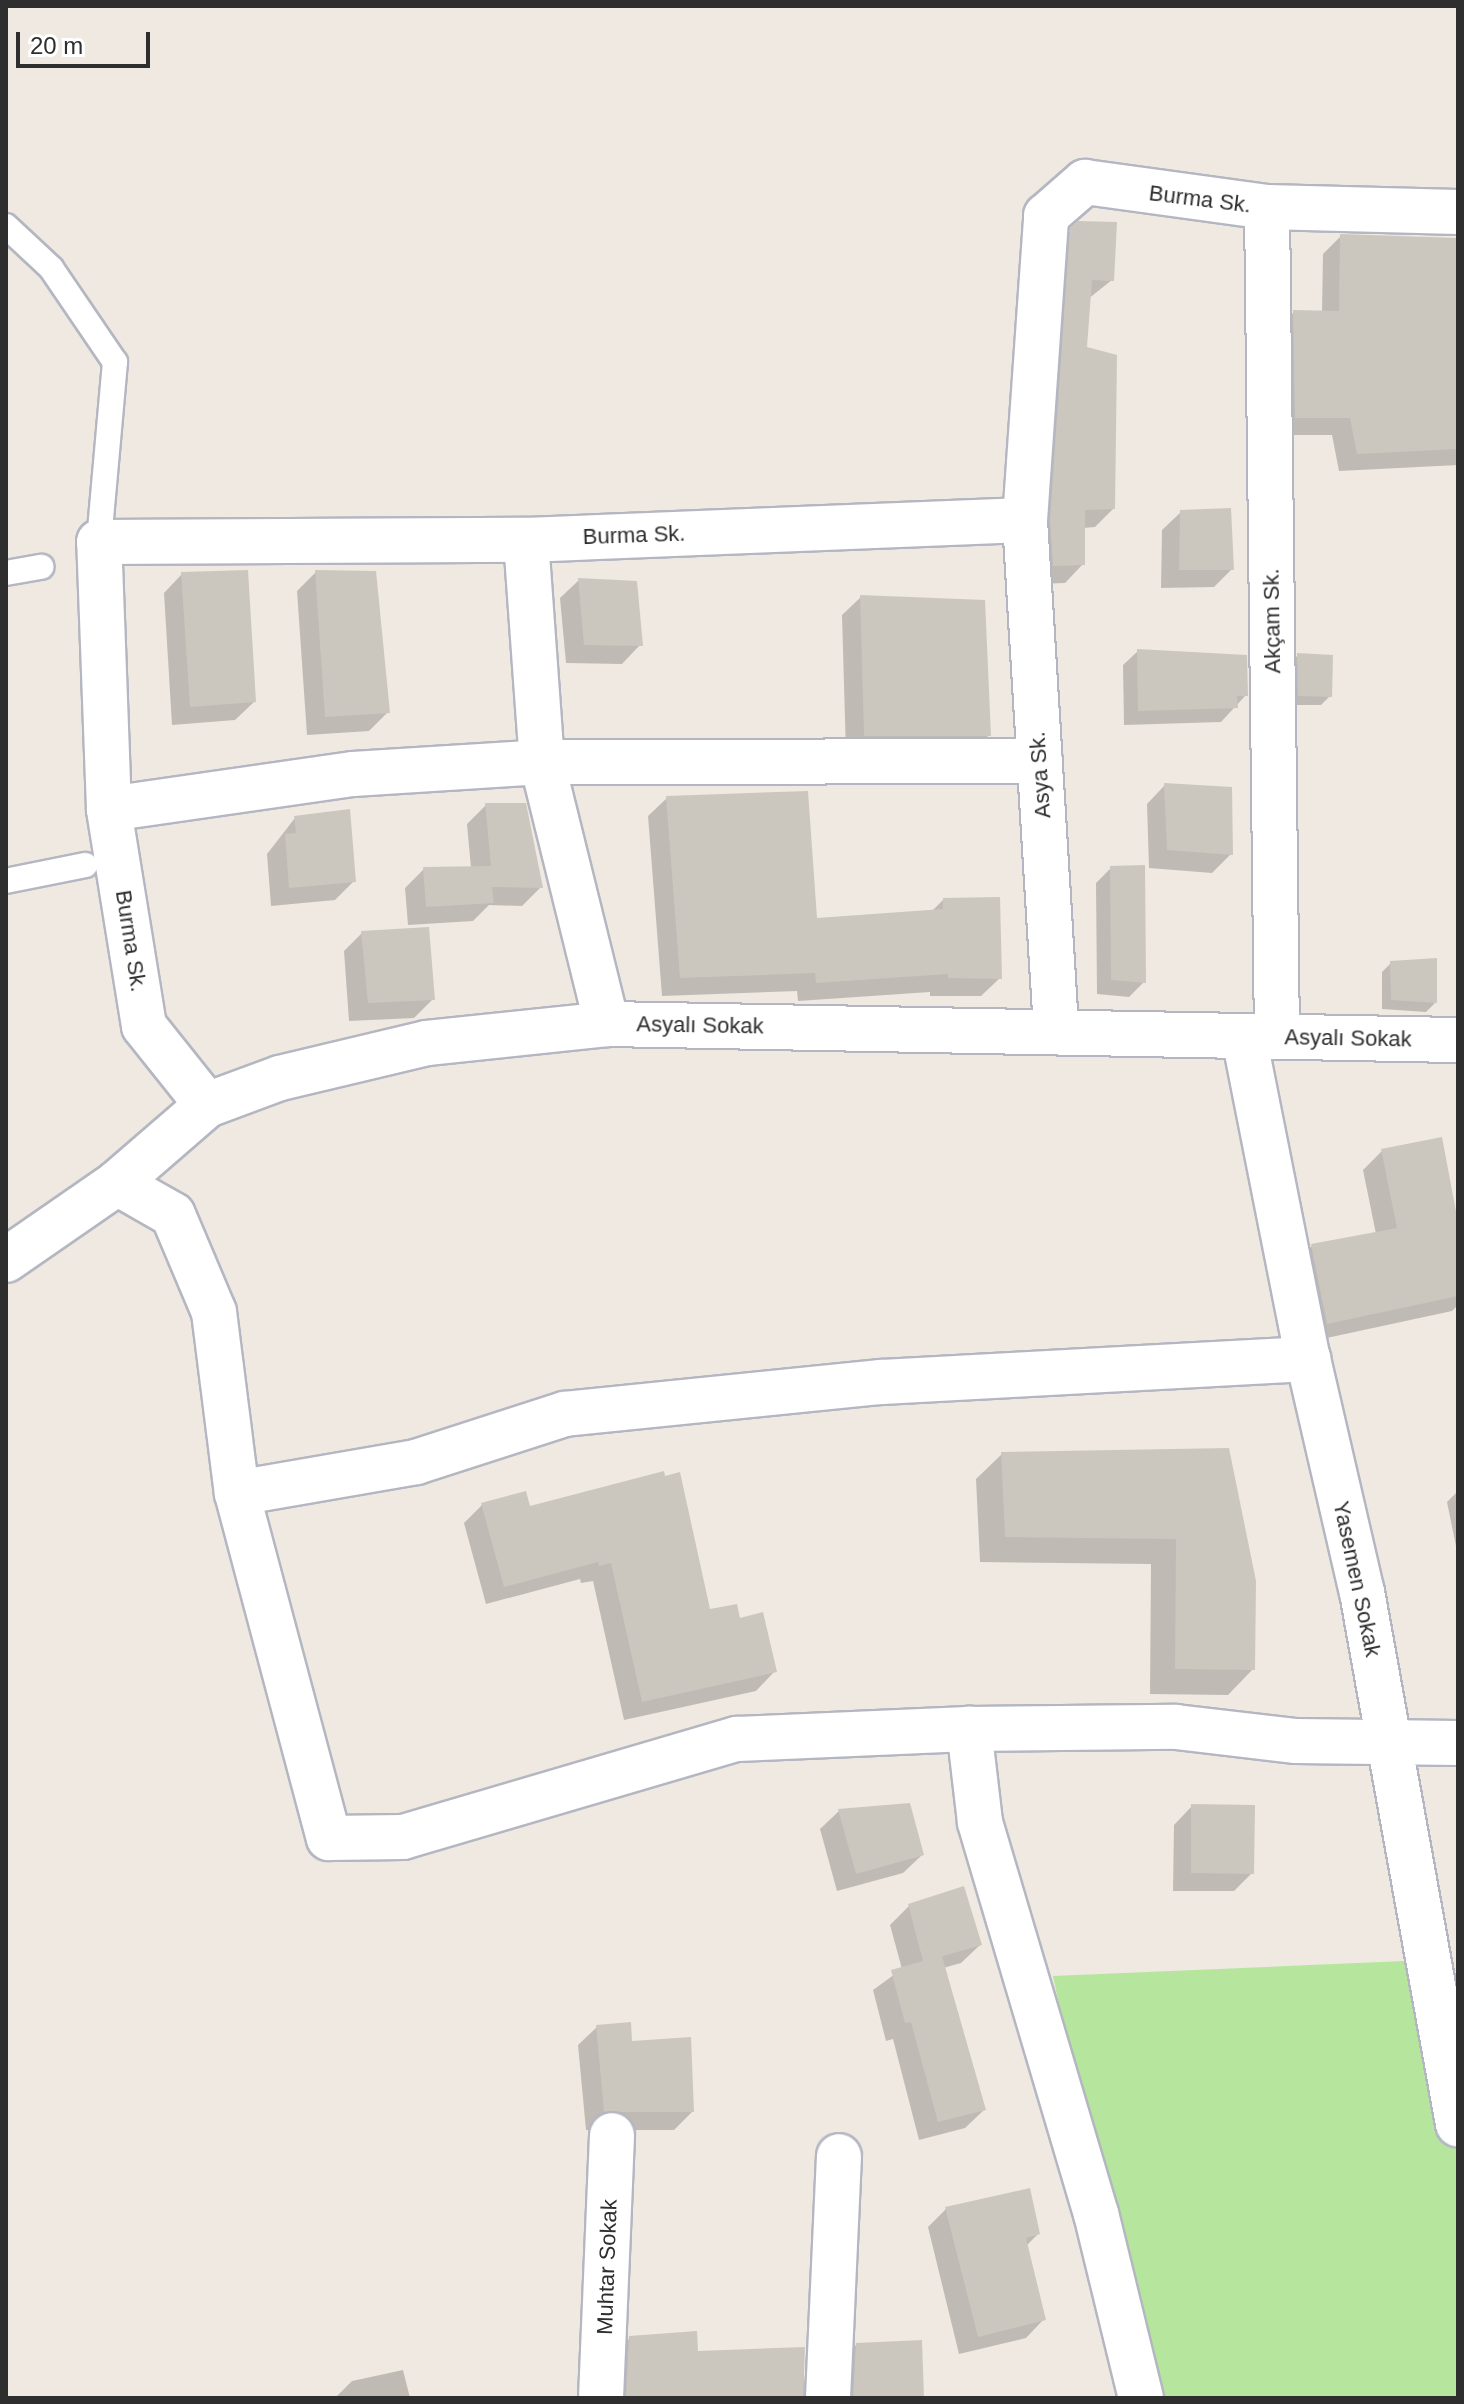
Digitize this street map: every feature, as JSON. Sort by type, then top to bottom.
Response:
[{"type":"street","name":"Burma Sk.","points":[[207,1105],[144,1026],[109,809],[99,542],[526,540],[1025,520],[1046,216],[1085,182],[1267,207],[1458,212]]},
{"type":"street","name":"Akçam Sk.","points":[[1261,1036],[1267,207]]},
{"type":"street","name":"Asya Sk.","points":[[1025,520],[1056,1029]]},
{"type":"street","points":[[526,540],[542,762],[607,1024]]},
{"type":"street","points":[[109,809],[353,774],[542,762],[1040,761]]},
{"type":"street","name":"Asyalı Sokak","points":[[6,1260],[117,1183],[207,1105],[280,1078],[427,1043],[607,1024],[1056,1029],[1458,1040]]},
{"type":"street","name":"Yasemen Sokak","points":[[1261,1036],[1308,1359],[1362,1592],[1458,2124]]},
{"type":"street","points":[[117,1183],[173,1215],[214,1312],[237,1493],[329,1838],[403,1837],[737,1739],[969,1729],[1176,1727],[1296,1741],[1458,1743]]},
{"type":"street","points":[[237,1493],[416,1462],[565,1414],[867,1383],[1308,1359]]},
{"type":"street","points":[[969,1729],[980,1822],[1096,2214],[1141,2398]]},
{"type":"street","name":"Muhtar Sokak","points":[[601,2398],[612,2135]]},
{"type":"street","points":[[828,2398],[839,2156]]},
{"type":"lane","points":[[6,226],[51,268],[115,362],[99,542]]},
{"type":"lane","points":[[6,573],[41,567]]},
{"type":"lane","points":[[6,881],[85,865]]},
{"type":"green space","points":[[1428,1960],[1458,2124],[1458,2398],[1143,2398],[1053,1976]]},
{"type":"building","points":[[1078,221],[1117,222],[1114,281],[1092,280],[1087,347],[1117,355],[1115,509],[1085,510],[1085,565],[1053,566],[1050,520],[1070,228]]},
{"type":"building","points":[[1340,234],[1458,238],[1458,449],[1357,454],[1350,418],[1295,418],[1293,310],[1339,311]]},
{"type":"building","points":[[1231,508],[1234,570],[1179,570],[1180,510]]},
{"type":"building","points":[[248,570],[256,702],[190,707],[181,572]]},
{"type":"building","points":[[315,570],[376,571],[390,713],[325,717]]},
{"type":"building","points":[[578,578],[637,581],[643,646],[584,645]]},
{"type":"building","points":[[860,595],[985,600],[991,736],[864,736]]},
{"type":"building","points":[[1137,649],[1247,655],[1248,696],[1237,696],[1238,708],[1138,711]]},
{"type":"building","points":[[1297,653],[1333,655],[1332,697],[1298,696]]},
{"type":"building","points":[[1164,783],[1232,787],[1233,855],[1167,850]]},
{"type":"building","points":[[808,791],[817,918],[943,909],[943,898],[1000,897],[1002,979],[948,978],[948,974],[816,983],[815,973],[680,978],[666,796]]},
{"type":"building","points":[[485,803],[526,803],[543,888],[492,887],[494,903],[426,907],[423,867],[491,866]]},
{"type":"building","points":[[350,809],[356,882],[289,888],[285,834],[296,833],[294,816]]},
{"type":"building","points":[[1145,865],[1146,983],[1111,980],[1110,866]]},
{"type":"building","points":[[429,927],[435,1000],[368,1003],[361,931]]},
{"type":"building","points":[[1437,958],[1437,1003],[1391,1000],[1390,961]]},
{"type":"building","points":[[1442,1137],[1458,1222],[1458,1296],[1327,1324],[1311,1244],[1397,1228],[1381,1149]]},
{"type":"building","points":[[1229,1448],[1256,1581],[1255,1670],[1175,1669],[1176,1539],[1005,1537],[1001,1452]]},
{"type":"building","points":[[664,1471],[665,1476],[680,1472],[710,1609],[737,1604],[740,1618],[763,1612],[777,1672],[642,1702],[611,1563],[599,1566],[598,1562],[504,1587],[481,1503],[526,1491],[530,1506]]},
{"type":"building","points":[[910,1803],[924,1855],[856,1874],[838,1809]]},
{"type":"building","points":[[1191,1804],[1255,1805],[1254,1874],[1191,1873]]},
{"type":"building","points":[[964,1886],[982,1945],[942,1956],[986,2110],[938,2122],[911,2022],[905,2023],[891,1970],[923,1961],[908,1904]]},
{"type":"building","points":[[631,2022],[632,2041],[691,2037],[694,2112],[604,2112],[596,2025]]},
{"type":"building","points":[[1030,2188],[1040,2234],[1026,2238],[1046,2320],[978,2337],[945,2207]]},
{"type":"building","points":[[697,2331],[698,2351],[805,2347],[803,2398],[626,2398],[629,2336]]},
{"type":"building","points":[[922,2340],[924,2398],[853,2398],[856,2343]]}]
